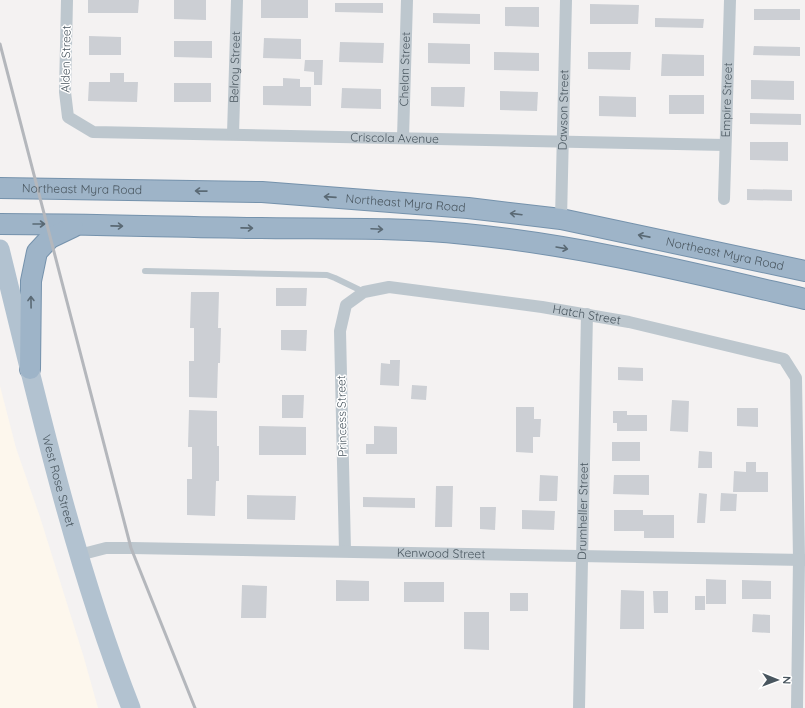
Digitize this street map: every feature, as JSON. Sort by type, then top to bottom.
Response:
[{"type":"highway","name":"Northeast Myra Road","points":[[0,188],[262,192],[468,208],[561,219],[805,270]]},
{"type":"highway","points":[[0,224],[368,228],[465,234],[556,246],[652,264],[805,299]]},
{"type":"highway","points":[[30,369],[31,281],[38,252],[50,238],[78,225]]},
{"type":"main road","name":"West Rose Street","points":[[0,248],[79,556],[108,648],[131,708]]},
{"type":"street","name":"Alden Street","points":[[67,0],[65,92],[68,117]]},
{"type":"street","name":"Belroy Street","points":[[233,134],[237,0]]},
{"type":"street","name":"Chelan Street","points":[[403,138],[407,0]]},
{"type":"street","name":"Dawson Street","points":[[561,219],[566,0]]},
{"type":"street","name":"Empire Street","points":[[724,199],[730,0]]},
{"type":"street","name":"Criscola Avenue","points":[[68,117],[93,132],[725,145]]},
{"type":"street","name":"Hatch Street","points":[[364,292],[389,287],[587,314],[629,322],[784,360],[796,378],[802,560]]},
{"type":"street","name":"Princess Street","points":[[345,551],[340,331],[346,305],[364,292]]},
{"type":"street","name":"Drumheller Street","points":[[579,708],[587,314]]},
{"type":"street","name":"Kenwood Street","points":[[79,556],[106,548],[583,555],[802,560]]},
{"type":"street","points":[[796,708],[802,560]]},
{"type":"lane","points":[[145,271],[327,276],[335,278],[364,292]]},
{"type":"shaded area","points":[[0,386],[16,448],[40,517],[98,708],[0,708]]},
{"type":"building","points":[[88,0],[139,0],[138,13],[88,13]]},
{"type":"building","points":[[174,0],[206,0],[206,20],[174,19]]},
{"type":"building","points":[[261,0],[308,0],[308,18],[261,18]]},
{"type":"building","points":[[335,3],[383,3],[383,13],[335,12]]},
{"type":"building","points":[[590,4],[639,5],[638,24],[590,24]]},
{"type":"building","points":[[505,7],[539,7],[539,27],[505,26]]},
{"type":"building","points":[[754,9],[800,9],[800,20],[754,20]]},
{"type":"building","points":[[433,13],[480,14],[480,24],[433,23]]},
{"type":"building","points":[[655,18],[704,19],[703,28],[655,27]]},
{"type":"building","points":[[89,36],[121,37],[121,55],[89,55]]},
{"type":"building","points":[[264,38],[301,39],[301,59],[263,58]]},
{"type":"building","points":[[174,41],[212,41],[212,58],[174,57]]},
{"type":"building","points":[[340,42],[384,43],[383,63],[339,62]]},
{"type":"building","points":[[428,43],[470,44],[470,64],[428,63]]},
{"type":"building","points":[[754,46],[800,47],[800,56],[753,55]]},
{"type":"building","points":[[494,52],[539,53],[539,71],[494,70]]},
{"type":"building","points":[[588,52],[631,52],[630,70],[588,69]]},
{"type":"building","points":[[662,54],[704,55],[704,76],[661,76]]},
{"type":"building","points":[[305,60],[323,60],[322,85],[314,85],[314,72],[304,71]]},
{"type":"building","points":[[110,73],[124,73],[124,82],[138,82],[137,102],[88,101],[89,82],[110,82]]},
{"type":"building","points":[[283,78],[300,79],[300,87],[311,87],[311,106],[263,105],[263,86],[283,86]]},
{"type":"building","points":[[751,80],[794,81],[794,100],[751,99]]},
{"type":"building","points":[[174,83],[211,83],[211,102],[174,102]]},
{"type":"building","points":[[431,87],[465,87],[464,107],[431,106]]},
{"type":"building","points":[[342,88],[381,89],[381,109],[341,108]]},
{"type":"building","points":[[500,91],[538,92],[537,111],[500,110]]},
{"type":"building","points":[[669,95],[704,95],[704,114],[669,114]]},
{"type":"building","points":[[599,96],[636,97],[636,117],[599,116]]},
{"type":"building","points":[[750,113],[801,114],[801,125],[750,124]]},
{"type":"building","points":[[750,142],[788,142],[788,161],[750,160]]},
{"type":"building","points":[[747,189],[792,190],[792,201],[747,200]]},
{"type":"building","points":[[276,288],[307,288],[306,306],[276,306]]},
{"type":"building","points":[[191,292],[219,292],[218,328],[221,328],[217,398],[189,397],[189,361],[194,361],[194,328],[190,328]]},
{"type":"building","points":[[281,330],[307,330],[306,351],[281,350]]},
{"type":"building","points":[[390,360],[400,360],[399,386],[380,385],[381,363],[390,364]]},
{"type":"building","points":[[618,367],[643,368],[643,381],[618,380]]},
{"type":"building","points":[[412,385],[427,386],[426,400],[411,399]]},
{"type":"building","points":[[282,395],[304,395],[303,418],[282,418]]},
{"type":"building","points":[[672,400],[689,401],[688,432],[670,431]]},
{"type":"building","points":[[516,407],[534,407],[534,419],[541,419],[540,437],[533,437],[533,453],[516,452]]},
{"type":"building","points":[[737,408],[758,408],[758,427],[737,426]]},
{"type":"building","points":[[189,410],[217,411],[219,481],[216,481],[215,516],[187,515],[187,479],[192,479],[192,447],[188,447]]},
{"type":"building","points":[[613,411],[627,411],[627,415],[647,415],[647,431],[617,431],[617,423],[613,423]]},
{"type":"building","points":[[259,426],[306,427],[306,455],[259,455]]},
{"type":"building","points":[[374,426],[397,427],[397,454],[366,454],[366,444],[374,444]]},
{"type":"building","points":[[612,442],[640,442],[640,461],[612,461]]},
{"type":"building","points":[[699,451],[712,452],[712,468],[698,468]]},
{"type":"building","points":[[746,462],[756,462],[756,472],[768,472],[768,492],[733,492],[734,471],[746,472]]},
{"type":"building","points":[[540,475],[558,476],[557,501],[539,501]]},
{"type":"building","points":[[614,475],[649,475],[649,495],[613,494]]},
{"type":"building","points":[[436,486],[453,486],[452,527],[435,527]]},
{"type":"building","points":[[699,493],[707,494],[705,523],[697,523]]},
{"type":"building","points":[[721,493],[737,494],[736,511],[720,511]]},
{"type":"building","points":[[247,495],[296,496],[295,520],[247,519]]},
{"type":"building","points":[[363,497],[415,498],[415,508],[363,507]]},
{"type":"building","points":[[480,507],[496,507],[495,530],[480,529]]},
{"type":"building","points":[[522,510],[555,511],[554,530],[522,529]]},
{"type":"building","points":[[614,510],[643,510],[643,515],[674,515],[674,538],[644,538],[644,531],[614,531]]},
{"type":"building","points":[[706,579],[726,580],[726,604],[706,604]]},
{"type":"building","points":[[336,580],[369,581],[369,601],[336,601]]},
{"type":"building","points":[[742,580],[771,581],[771,599],[742,599]]},
{"type":"building","points":[[404,582],[444,582],[444,602],[404,602]]},
{"type":"building","points":[[242,585],[267,586],[266,618],[241,618]]},
{"type":"building","points":[[621,590],[644,591],[644,629],[620,629]]},
{"type":"building","points":[[653,591],[668,591],[668,613],[654,613]]},
{"type":"building","points":[[510,593],[528,593],[528,611],[510,611]]},
{"type":"building","points":[[695,596],[705,596],[705,610],[695,610]]},
{"type":"building","points":[[464,612],[489,612],[489,650],[464,649]]},
{"type":"building","points":[[753,614],[770,615],[770,633],[752,632]]},
{"type":"railway","points":[[0,44],[131,548],[195,708]]}]
